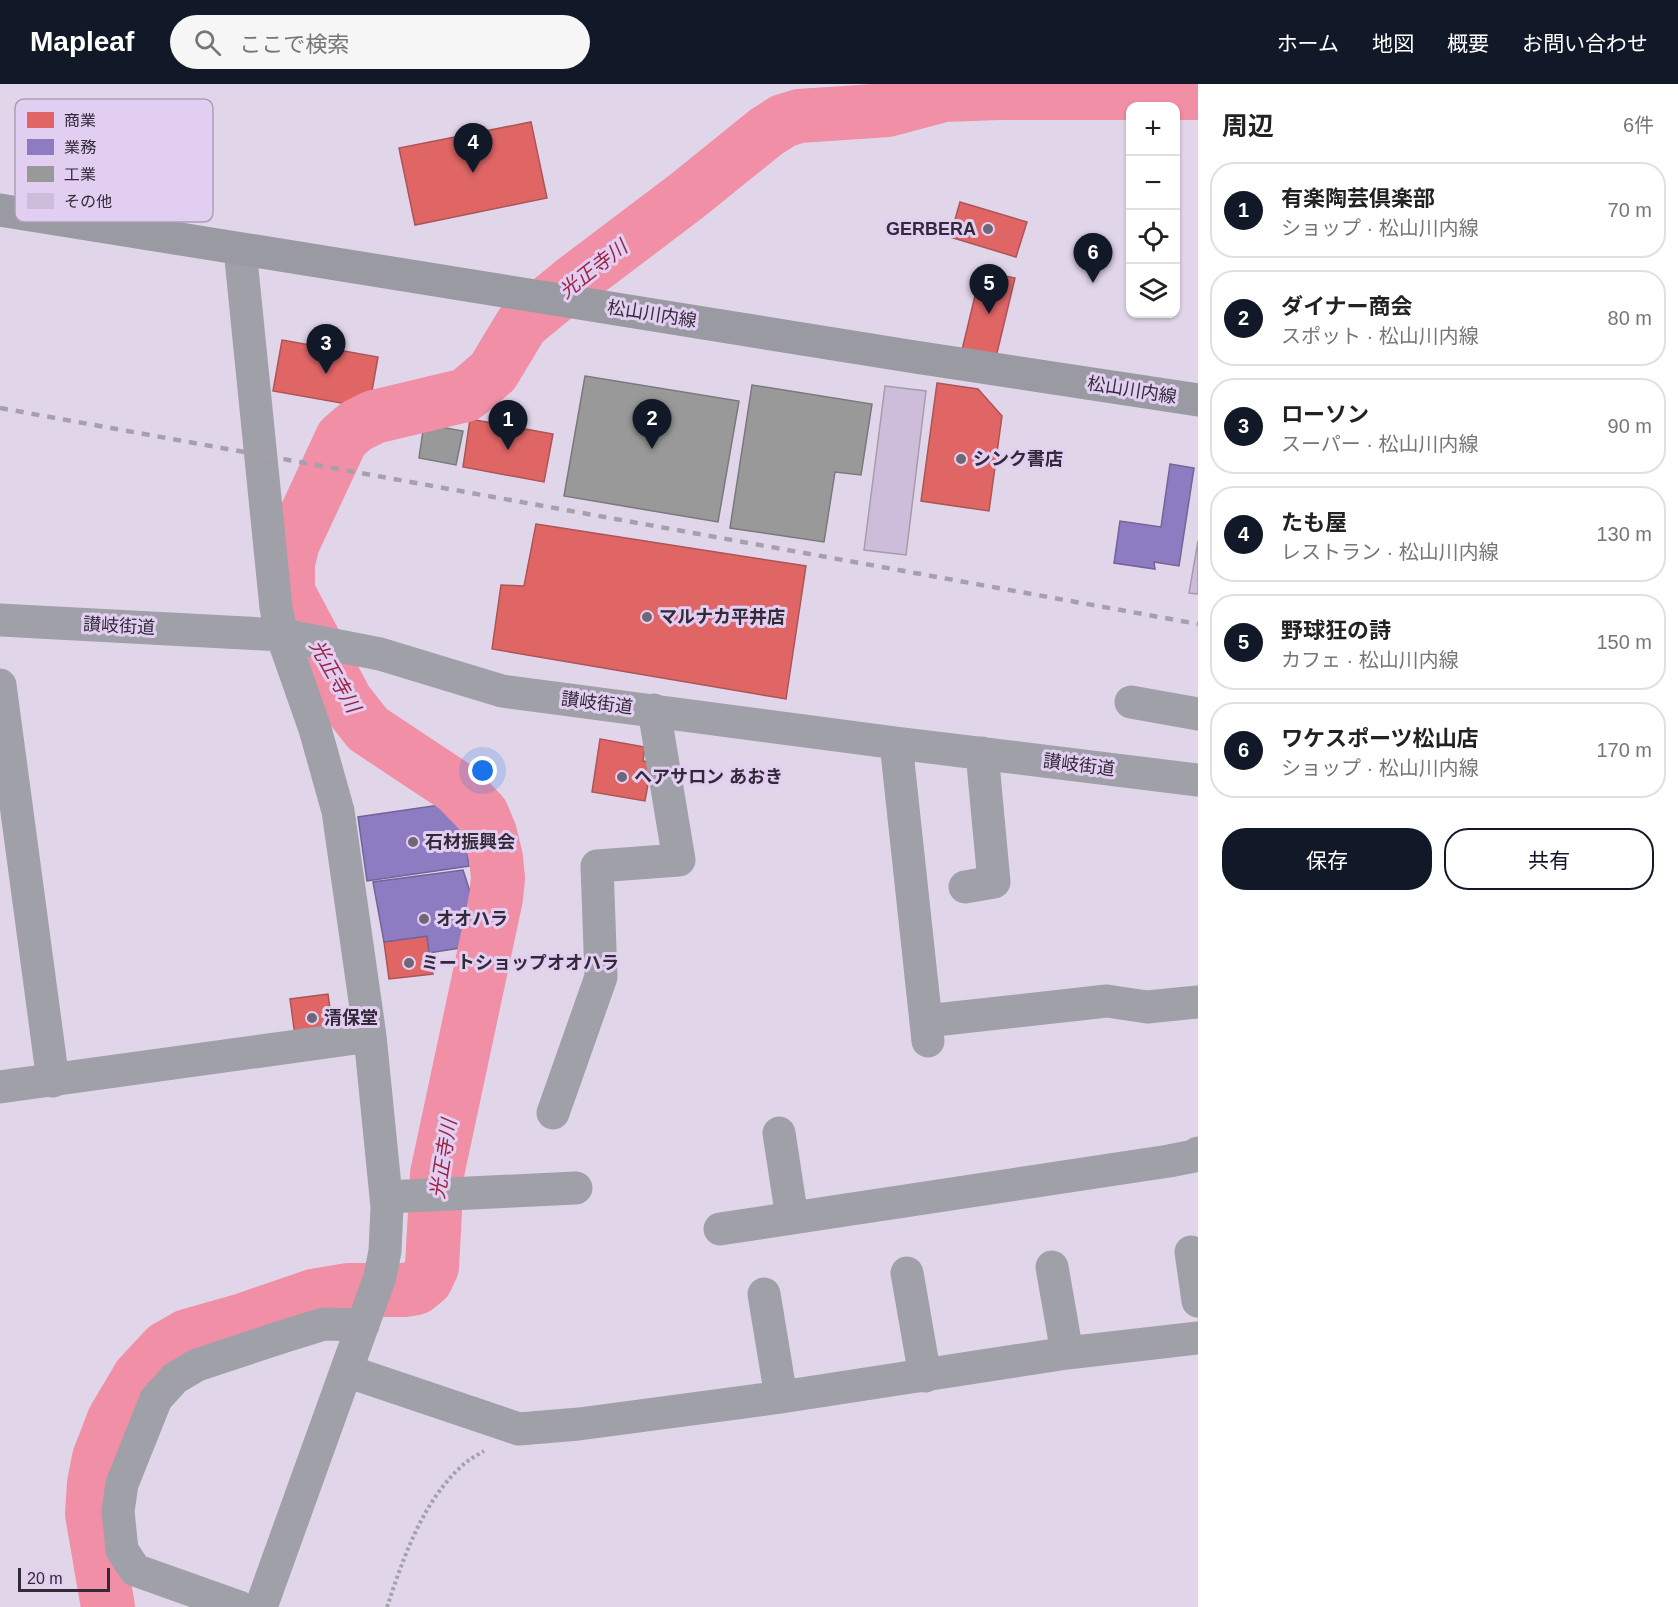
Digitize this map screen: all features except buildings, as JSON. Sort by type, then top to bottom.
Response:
[{"type":"main road","name":"松山川内線","points":[[0,210],[15,212]]},
{"type":"main road","name":"松山川内線","points":[[74,222],[1198,400]]},
{"type":"street","points":[[240,249],[276,608],[282,635],[315,729],[338,811],[370,1036],[387,1207],[385,1251],[371,1302],[261,1607]]},
{"type":"street","name":"讃岐街道","points":[[0,620],[282,635],[380,654],[502,691],[1198,780]]},
{"type":"street","points":[[0,685],[53,1081]]},
{"type":"street","points":[[1150,697],[1198,714]]},
{"type":"street","points":[[553,1113],[602,977],[597,866],[679,860],[654,710]]},
{"type":"street","points":[[896,743],[927,1031],[1107,1001],[1147,1007],[1198,1002]]},
{"type":"street","points":[[965,887],[994,882],[982,753]]},
{"type":"street","points":[[0,1087],[370,1036]]},
{"type":"street","points":[[779,1133],[792,1218]]},
{"type":"street","points":[[720,1229],[1169,1161],[1194,1156],[1198,1153]]},
{"type":"street","points":[[386,1197],[576,1188]]},
{"type":"street","points":[[1191,1252],[1198,1301]]},
{"type":"street","points":[[1052,1267],[1067,1353]]},
{"type":"street","points":[[907,1273],[925,1376]]},
{"type":"street","points":[[764,1294],[781,1397]]},
{"type":"street","points":[[239,1607],[135,1570],[123,1550],[118,1511],[122,1484],[156,1399],[175,1378],[197,1365],[324,1324],[371,1302]]},
{"type":"street","points":[[347,1371],[519,1429],[579,1424],[781,1397],[1067,1353],[1198,1338]]},
{"type":"path","points":[[387,1607],[418,1526],[442,1487],[465,1463],[519,1429]]},
{"type":"waterway","name":"光正寺川","points":[[108,1607],[92,1514],[94,1483],[99,1458],[114,1419],[139,1377],[166,1348],[187,1336],[313,1296],[349,1290],[416,1288],[426,1280],[432,1267],[437,1174],[496,898],[498,878],[496,858],[490,833],[482,814],[457,788],[368,729],[346,701],[288,592],[288,563],[293,543],[342,438],[356,426],[374,417],[466,395],[493,372],[522,324],[573,282],[783,121],[799,116],[888,110],[944,95],[1198,93]]},
{"type":"railway","points":[[0,408],[1198,624]]},
{"type":"place","name":"たも屋","points":[[473,173]]},
{"type":"place","name":"GERBERA","points":[[988,229]]},
{"type":"place","name":"ワケスポーツ松山店","points":[[1093,283]]},
{"type":"place","name":"野球狂の詩","points":[[989,314]]},
{"type":"place","name":"ローソン","points":[[326,374]]},
{"type":"place","name":"ダイナー商会","points":[[652,449]]},
{"type":"place","name":"有楽陶芸倶楽部","points":[[508,450]]},
{"type":"place","name":"シンク書店","points":[[961,459]]},
{"type":"place","name":"マルナカ平井店","points":[[647,617]]},
{"type":"place","name":"ヘアサロン あおき","points":[[622,777]]},
{"type":"place","name":"石材振興会","points":[[413,842]]},
{"type":"place","name":"オオハラ","points":[[424,919]]},
{"type":"place","name":"ミートショップオオハラ","points":[[409,963]]},
{"type":"place","name":"清保堂","points":[[312,1018]]}]
